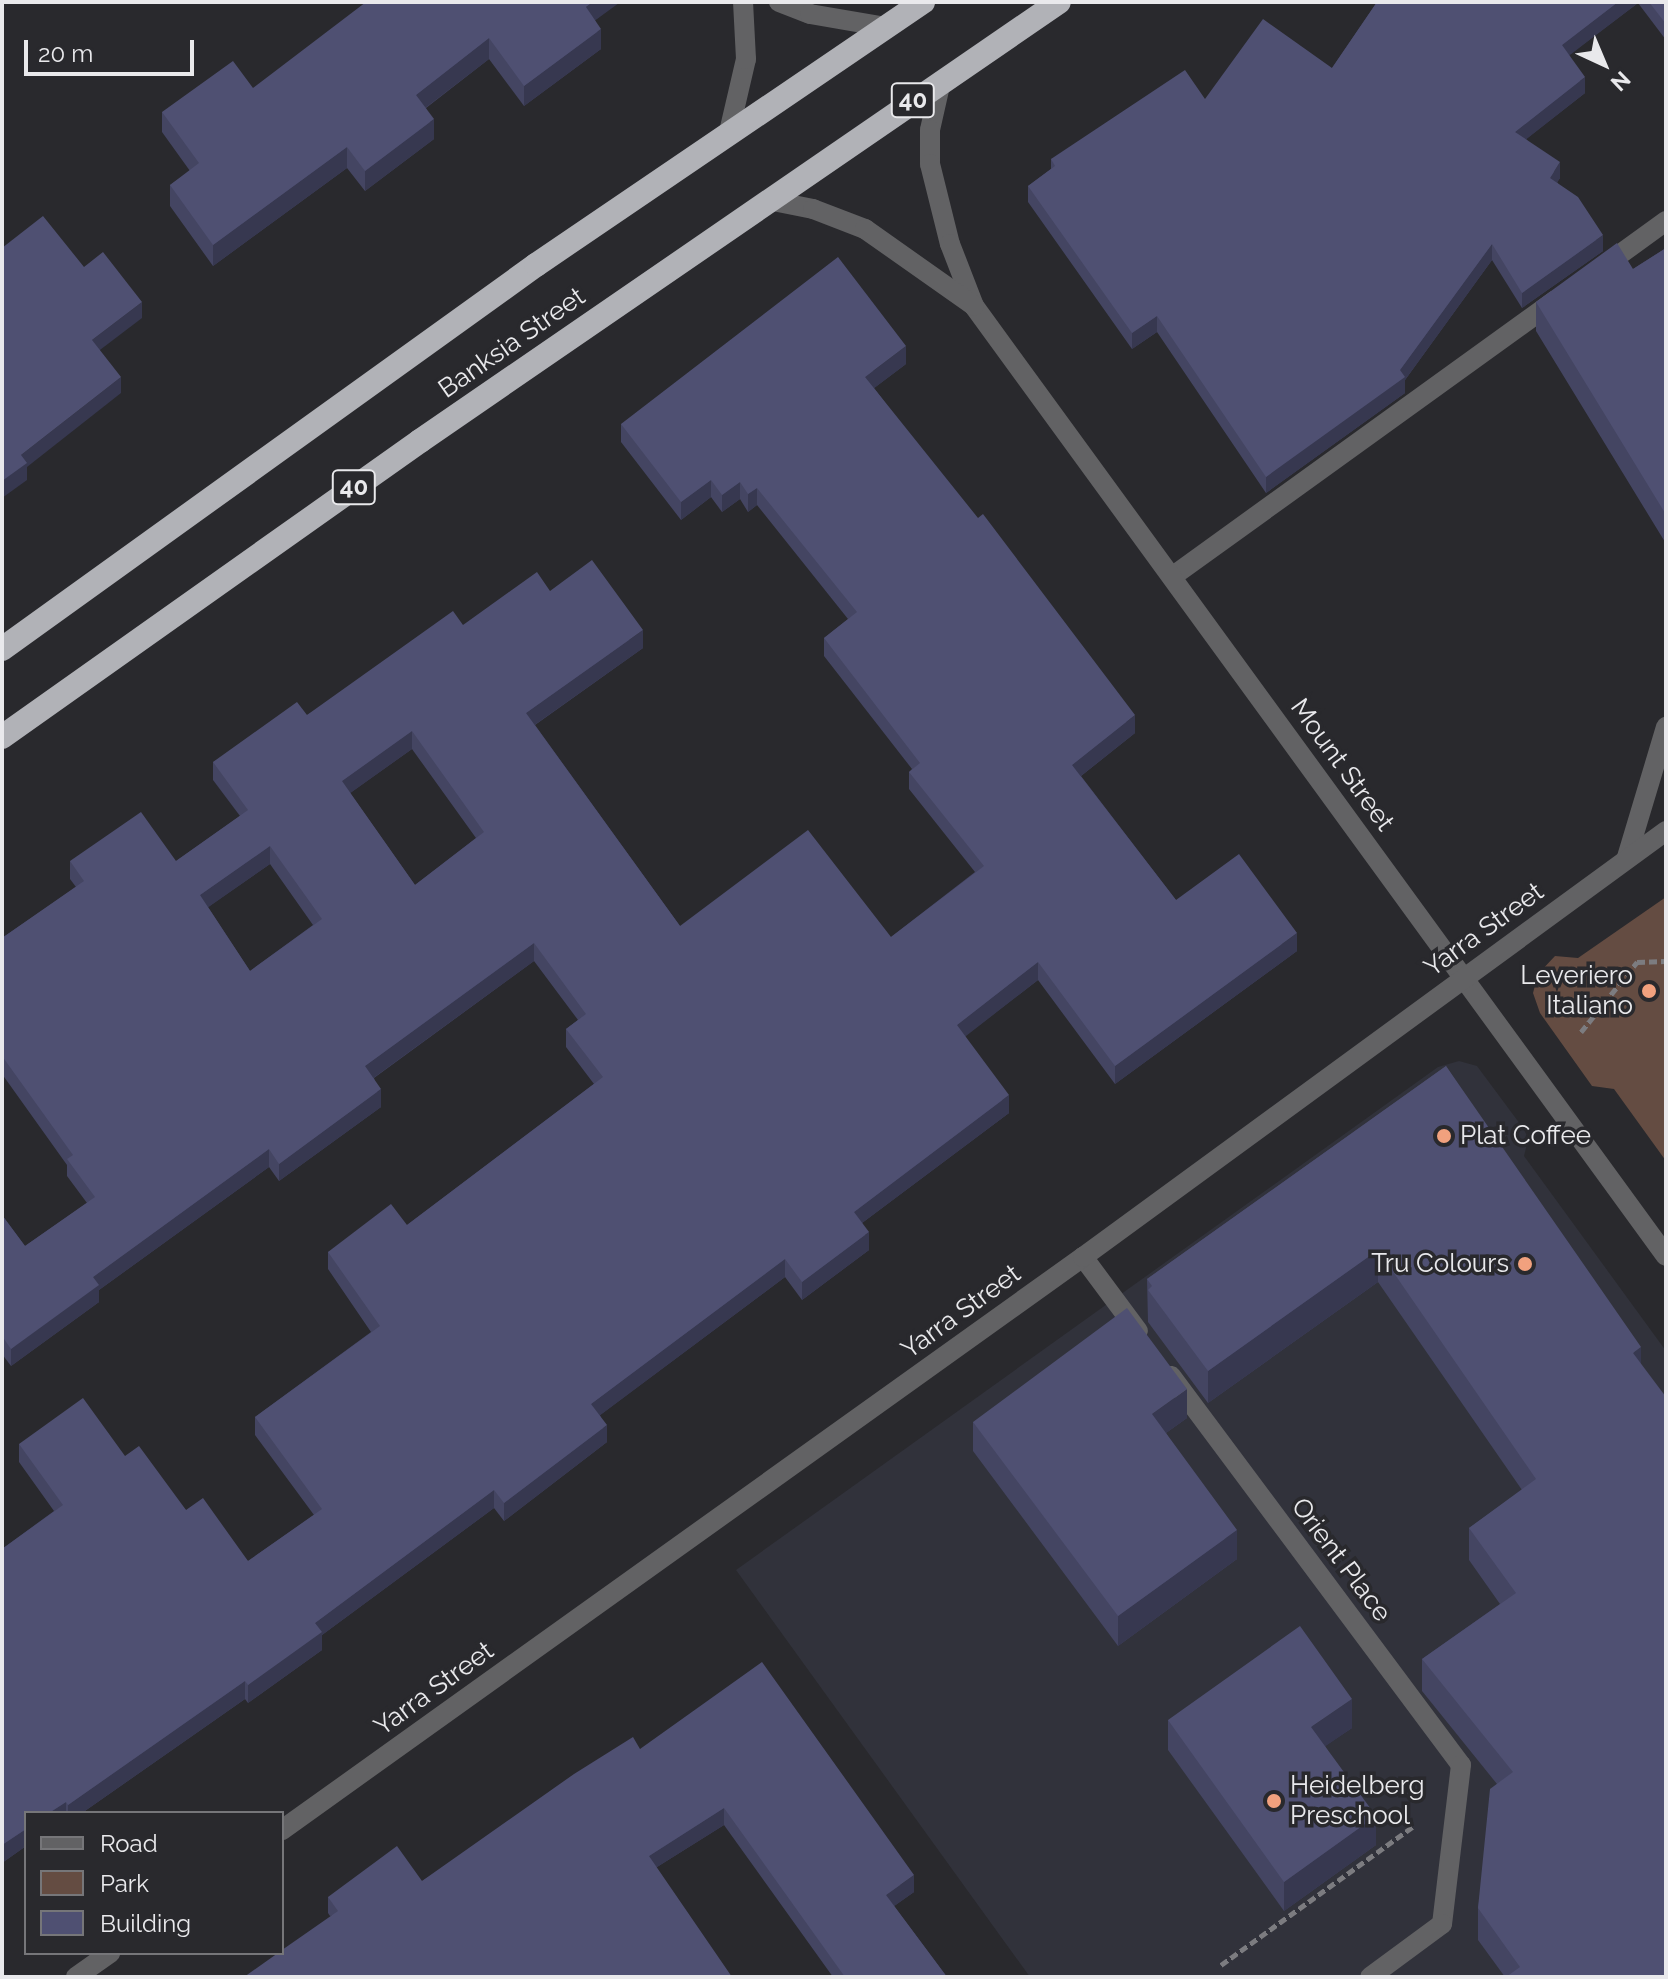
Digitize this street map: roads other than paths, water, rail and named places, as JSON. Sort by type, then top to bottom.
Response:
[{"type":"highway","name":"Banksia Street","points":[[2,649],[729,132],[923,2]]},
{"type":"highway","name":"Banksia Street","points":[[2,737],[768,200],[1059,2]]},
{"type":"street","points":[[729,132],[746,59],[743,2]]},
{"type":"street","points":[[779,2],[807,6],[885,27]]},
{"type":"street","name":"Mount Street","points":[[941,81],[930,130],[930,164],[950,244],[974,306],[1666,1256]]},
{"type":"street","name":"Mount Street","points":[[768,200],[813,209],[865,229],[974,306]]},
{"type":"street","points":[[1173,576],[1666,221]]},
{"type":"street","points":[[1627,857],[1666,727]]},
{"type":"street","name":"Yarra Street","points":[[284,1829],[1083,1257],[1463,975],[1666,831]]},
{"type":"street","name":"Orient Place","points":[[1083,1257],[1461,1765],[1442,1924],[1370,1977]]},
{"type":"street","points":[[76,1977],[107,1955]]},
{"type":"place","name":"Leveriero Italiano","points":[[1649,991]]},
{"type":"place","name":"Plat Coffee","points":[[1444,1136]]},
{"type":"place","name":"Tru Colours","points":[[1525,1264]]},
{"type":"place","name":"Heidelberg Preschool","points":[[1274,1801]]}]
